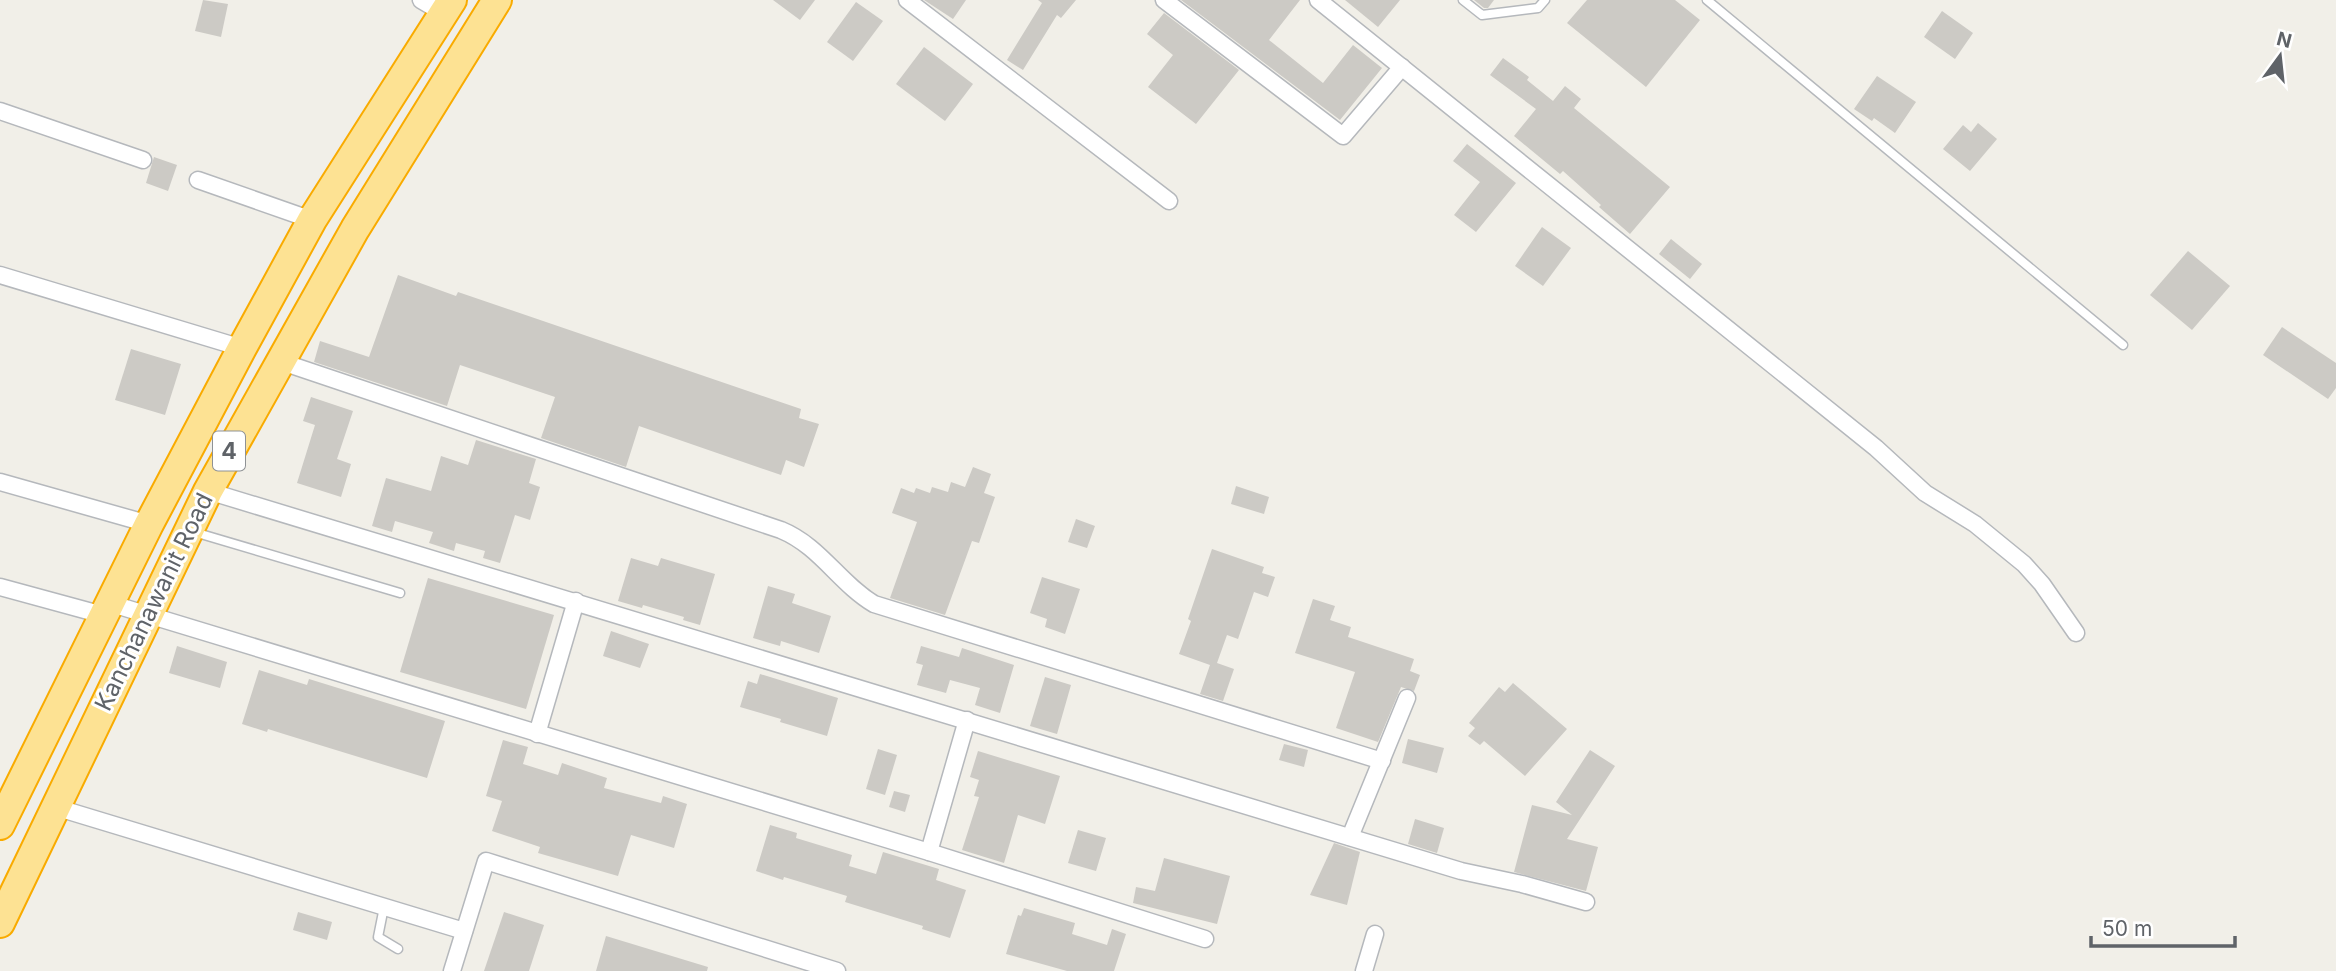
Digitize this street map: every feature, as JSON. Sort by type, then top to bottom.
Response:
[{"type":"highway","name":"Kanchanawanit Road","points":[[0,923],[208,491],[355,229],[497,0]]},
{"type":"highway","name":"Kanchanawanit Road","points":[[0,825],[149,524],[242,348],[312,220],[439,4]]},
{"type":"street","points":[[907,0],[1169,201]]},
{"type":"street","points":[[1164,0],[1343,136],[1402,67]]},
{"type":"street","points":[[1318,0],[1876,448],[1925,493],[2002,545],[2042,584],[2076,633]]},
{"type":"street","points":[[0,111],[143,160]]},
{"type":"street","points":[[198,180],[312,220]]},
{"type":"street","points":[[0,275],[242,348]]},
{"type":"street","points":[[279,361],[781,530],[815,549],[857,594],[874,604],[1382,761]]},
{"type":"street","points":[[0,482],[149,524]]},
{"type":"street","points":[[208,491],[1461,871],[1586,902]]},
{"type":"street","points":[[0,587],[147,615],[929,852],[1205,939]]},
{"type":"street","points":[[537,734],[576,601]]},
{"type":"street","points":[[1350,837],[1407,698]]},
{"type":"street","points":[[929,852],[967,720]]},
{"type":"street","points":[[55,807],[464,931]]},
{"type":"street","points":[[452,971],[486,861],[837,971]]},
{"type":"street","points":[[1364,971],[1375,934]]},
{"type":"lane","points":[[1463,0],[1482,15],[1538,8],[1545,0]]},
{"type":"lane","points":[[1707,0],[2123,345]]},
{"type":"lane","points":[[188,530],[400,593]]},
{"type":"lane","points":[[384,906],[378,936],[398,949]]},
{"type":"building","points":[[203,0],[228,4],[221,37],[195,31]]},
{"type":"building","points":[[773,0],[815,0],[800,20]]},
{"type":"building","points":[[924,0],[966,0],[953,19]]},
{"type":"building","points":[[1038,0],[1076,0],[1061,18],[1057,15],[1023,70],[1007,60],[1042,3]]},
{"type":"building","points":[[1181,0],[1300,0],[1269,40],[1323,83],[1353,45],[1382,68],[1340,120]]},
{"type":"building","points":[[1345,0],[1400,0],[1378,27]]},
{"type":"building","points":[[1474,0],[1494,0],[1488,8],[1484,8]]},
{"type":"building","points":[[1587,0],[1675,0],[1700,20],[1646,87],[1567,23]]},
{"type":"building","points":[[856,2],[883,21],[853,61],[827,42]]},
{"type":"building","points":[[1942,11],[1973,33],[1955,59],[1924,37]]},
{"type":"building","points":[[1164,13],[1239,70],[1196,124],[1148,87],[1173,55],[1147,34]]},
{"type":"building","points":[[924,47],[973,84],[945,121],[896,84]]},
{"type":"building","points":[[1503,58],[1529,77],[1527,80],[1553,101],[1565,86],[1581,99],[1574,108],[1670,187],[1630,234],[1563,171],[1560,174],[1514,136],[1536,109],[1490,75]]},
{"type":"building","points":[[1877,76],[1916,102],[1895,133],[1874,118],[1872,121],[1854,109]]},
{"type":"building","points":[[1978,123],[1997,139],[1970,171],[1943,149],[1963,125],[1971,132]]},
{"type":"building","points":[[1467,144],[1516,183],[1476,232],[1454,215],[1480,182],[1453,161]]},
{"type":"building","points":[[154,157],[177,165],[168,191],[146,183]]},
{"type":"building","points":[[1542,227],[1571,248],[1543,286],[1515,266]]},
{"type":"building","points":[[1671,239],[1702,264],[1690,279],[1659,254]]},
{"type":"building","points":[[2188,251],[2230,286],[2192,330],[2150,295]]},
{"type":"building","points":[[398,275],[456,296],[458,292],[801,409],[799,418],[819,424],[804,467],[786,460],[781,475],[639,426],[626,467],[541,438],[555,397],[460,365],[447,406],[314,362],[320,341],[369,357]]},
{"type":"building","points":[[2282,327],[2336,363],[2336,388],[2328,399],[2263,355]]},
{"type":"building","points":[[131,349],[181,364],[165,415],[115,400]]},
{"type":"building","points":[[311,397],[353,411],[337,459],[351,464],[341,497],[297,483],[315,425],[303,421]]},
{"type":"building","points":[[476,440],[536,459],[529,483],[540,487],[530,520],[515,515],[500,563],[483,558],[485,551],[456,543],[454,551],[429,543],[433,532],[395,521],[392,532],[372,526],[386,478],[431,491],[441,456],[468,465]]},
{"type":"building","points":[[973,467],[991,474],[984,493],[995,497],[979,543],[972,541],[945,615],[890,598],[917,522],[892,513],[901,488],[914,493],[916,488],[930,493],[932,487],[948,492],[951,482],[965,487]]},
{"type":"building","points":[[1236,486],[1269,497],[1264,514],[1231,504]]},
{"type":"building","points":[[1076,519],[1095,526],[1087,548],[1068,542]]},
{"type":"building","points":[[1212,549],[1264,567],[1262,573],[1275,577],[1268,597],[1254,592],[1238,639],[1227,635],[1217,663],[1234,669],[1223,701],[1200,694],[1210,665],[1179,654]]},
{"type":"building","points":[[631,558],[658,566],[661,558],[715,574],[700,625],[683,620],[684,617],[643,605],[642,608],[618,601]]},
{"type":"building","points":[[1042,577],[1080,589],[1065,634],[1045,627],[1047,619],[1030,613]]},
{"type":"building","points":[[428,578],[554,615],[526,709],[400,672]]},
{"type":"building","points":[[768,586],[795,594],[792,603],[831,616],[819,653],[781,641],[780,646],[753,638]]},
{"type":"building","points":[[1313,599],[1335,606],[1330,620],[1351,627],[1348,637],[1414,659],[1410,671],[1420,675],[1414,691],[1401,687],[1378,742],[1336,728],[1355,672],[1295,653]]},
{"type":"building","points":[[611,631],[649,644],[640,668],[603,656]]},
{"type":"building","points":[[177,646],[227,662],[220,688],[169,673]]},
{"type":"building","points":[[921,646],[959,657],[962,648],[1014,665],[1000,713],[975,705],[980,688],[950,680],[946,693],[917,685],[923,665],[916,663]]},
{"type":"building","points":[[259,670],[307,685],[309,679],[445,721],[427,778],[268,729],[267,732],[242,724]]},
{"type":"building","points":[[760,674],[838,698],[827,736],[740,707],[748,681],[757,684]]},
{"type":"building","points":[[1045,677],[1071,685],[1057,734],[1030,726]]},
{"type":"building","points":[[1513,683],[1567,729],[1525,776],[1484,741],[1480,745],[1468,736],[1475,728],[1469,723],[1499,687],[1505,692]]},
{"type":"building","points":[[1408,739],[1444,748],[1437,773],[1402,763]]},
{"type":"building","points":[[503,740],[528,747],[523,764],[558,775],[562,763],[607,778],[604,788],[661,803],[663,796],[687,804],[674,848],[631,835],[618,876],[538,853],[540,847],[492,831],[502,801],[486,796]]},
{"type":"building","points":[[1284,744],[1308,750],[1304,767],[1279,760]]},
{"type":"building","points":[[878,749],[897,755],[885,795],[866,789]]},
{"type":"building","points":[[1590,750],[1615,766],[1567,839],[1598,847],[1586,891],[1514,872],[1532,805],[1572,815],[1556,802]]},
{"type":"building","points":[[978,751],[1060,776],[1045,824],[1018,815],[1004,863],[962,850],[979,797],[974,796],[979,780],[970,777]]},
{"type":"building","points":[[894,791],[910,795],[905,812],[889,807]]},
{"type":"building","points":[[1415,819],[1444,828],[1437,853],[1408,844]]},
{"type":"building","points":[[770,825],[797,833],[796,838],[852,855],[849,866],[876,874],[883,852],[939,869],[936,880],[966,890],[950,938],[922,929],[923,926],[845,902],[847,896],[756,871]]},
{"type":"building","points":[[1078,830],[1106,838],[1096,871],[1068,863]]},
{"type":"building","points":[[1334,843],[1360,852],[1347,905],[1310,895]]},
{"type":"building","points":[[1164,858],[1230,876],[1217,924],[1133,903],[1136,887],[1155,891]]},
{"type":"building","points":[[1024,908],[1075,923],[1072,934],[1107,945],[1112,929],[1126,934],[1114,971],[1067,971],[1006,954],[1018,915],[1021,916]]},
{"type":"building","points":[[298,912],[332,922],[327,940],[293,930]]},
{"type":"building","points":[[504,912],[544,925],[529,971],[484,971]]},
{"type":"building","points":[[606,936],[708,967],[707,971],[596,971]]}]
